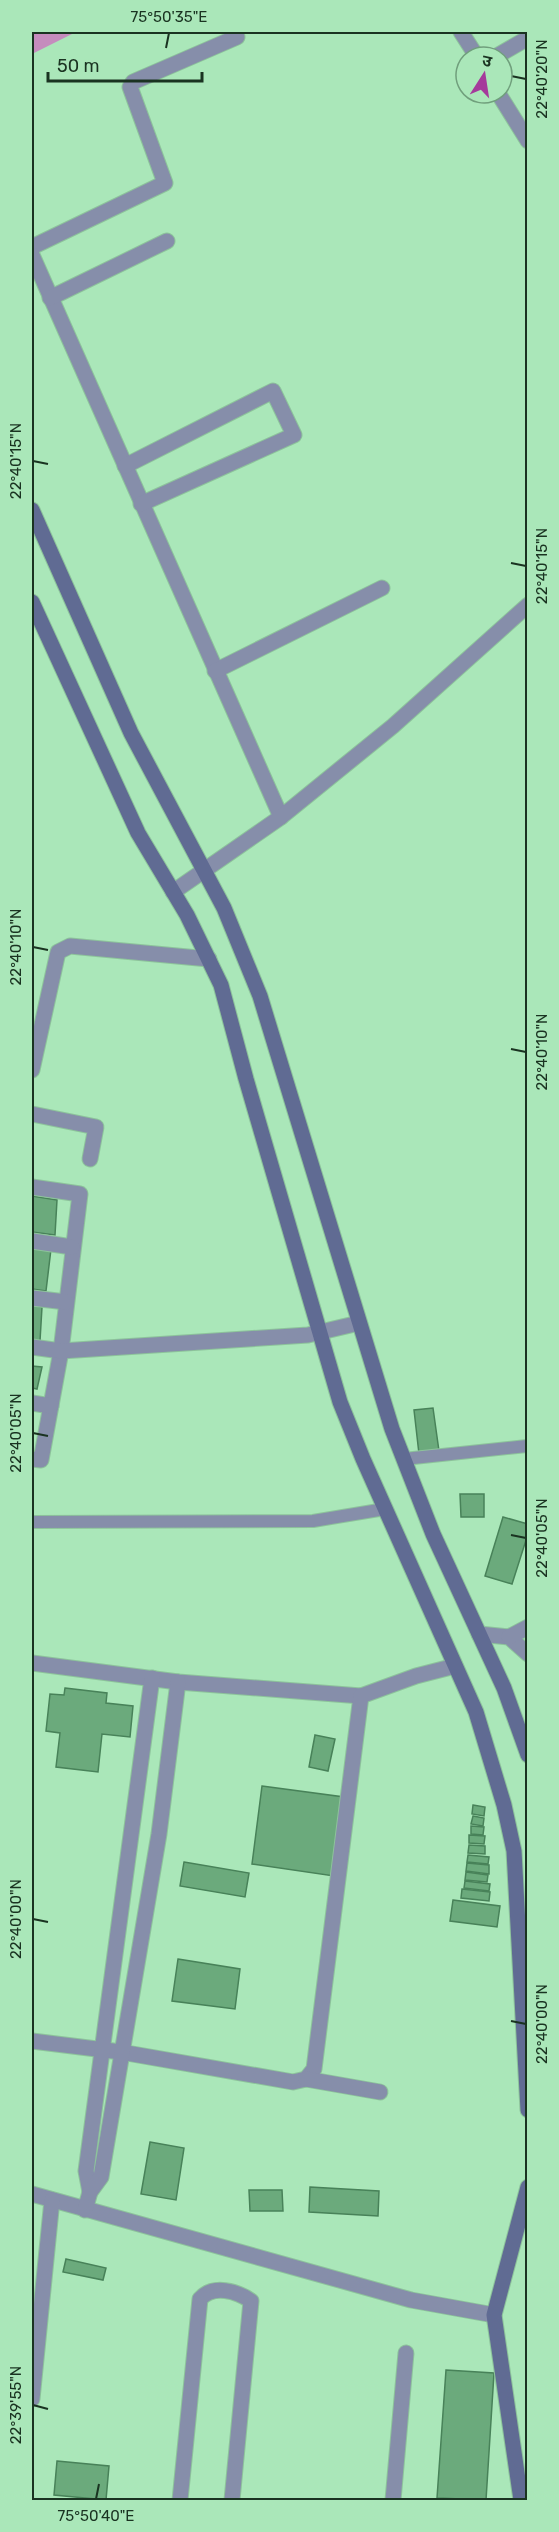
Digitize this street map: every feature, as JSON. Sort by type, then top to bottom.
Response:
[{"type":"street","points":[[461,32],[469,45]]},
{"type":"street","points":[[32,247],[165,183],[130,87],[133,82],[237,38]]},
{"type":"street","points":[[514,46],[528,38]]},
{"type":"street","points":[[506,105],[528,141]]},
{"type":"street","points":[[50,298],[167,241]]},
{"type":"street","points":[[32,255],[280,817]]},
{"type":"street","points":[[125,466],[273,392],[294,435],[141,504]]},
{"type":"street","points":[[32,510],[130,733],[224,908],[260,996],[392,1429],[433,1534],[504,1688],[528,1755]]},
{"type":"street","points":[[215,671],[382,588]]},
{"type":"street","points":[[32,602],[138,833],[173,891],[222,985],[246,1079],[340,1402],[476,1712],[504,1805],[514,1851],[528,2110]]},
{"type":"street","points":[[173,891],[280,817],[393,726],[528,605]]},
{"type":"street","points":[[32,1070],[58,952],[70,946],[209,959]]},
{"type":"street","points":[[32,1114],[96,1127],[90,1159]]},
{"type":"street","points":[[32,1187],[80,1194],[61,1351],[41,1460],[32,1459]]},
{"type":"street","points":[[32,1241],[72,1247]]},
{"type":"street","points":[[32,1298],[66,1302]]},
{"type":"street","points":[[32,1347],[61,1351],[319,1332],[359,1323]]},
{"type":"street","points":[[32,1403],[51,1406]]},
{"type":"street","points":[[479,1634],[509,1637],[528,1627]]},
{"type":"street","points":[[509,1637],[528,1654]]},
{"type":"street","points":[[32,1663],[178,1682],[361,1696],[416,1676],[455,1666]]},
{"type":"street","points":[[90,2192],[86,2170],[152,1678]]},
{"type":"street","points":[[85,2210],[90,2192],[102,2177],[159,1834],[178,1682]]},
{"type":"street","points":[[306,2079],[314,2069],[361,1696]]},
{"type":"street","points":[[32,2041],[102,2049],[293,2082],[306,2079],[380,2092]]},
{"type":"street","points":[[521,2500],[494,2315],[528,2187]]},
{"type":"street","points":[[32,2194],[411,2300],[494,2315]]},
{"type":"street","points":[[32,2399],[52,2200]]},
{"type":"street","points":[[180,2500],[200,2299],[206,2292],[217,2290],[242,2295],[251,2301],[232,2500]]},
{"type":"street","points":[[393,2500],[406,2353]]},
{"type":"lane","points":[[404,1459],[527,1446]]},
{"type":"lane","points":[[32,1522],[313,1521],[385,1509]]},
{"type":"shaded area","points":[[32,32],[76,32],[32,54]]},
{"type":"building","points":[[32,1196],[57,1200],[55,1235],[32,1232]]},
{"type":"building","points":[[32,1246],[51,1249],[46,1291],[32,1289]]},
{"type":"building","points":[[32,1305],[42,1307],[40,1341],[32,1340]]},
{"type":"building","points":[[32,1366],[42,1367],[37,1389],[32,1388]]},
{"type":"building","points":[[433,1408],[439,1451],[419,1454],[414,1410]]},
{"type":"building","points":[[460,1494],[484,1494],[484,1517],[461,1517]]},
{"type":"building","points":[[503,1517],[528,1524],[528,1534],[512,1584],[485,1576]]},
{"type":"building","points":[[65,1688],[107,1693],[106,1703],[133,1706],[130,1737],[102,1734],[98,1772],[56,1767],[60,1733],[46,1731],[50,1694],[64,1695]]},
{"type":"building","points":[[315,1735],[335,1739],[328,1771],[309,1767]]},
{"type":"building","points":[[262,1786],[344,1797],[334,1876],[252,1864]]},
{"type":"building","points":[[473,1805],[485,1807],[484,1816],[472,1814]]},
{"type":"building","points":[[473,1816],[484,1818],[483,1826],[471,1824]]},
{"type":"building","points":[[471,1826],[484,1827],[483,1835],[471,1834]]},
{"type":"building","points":[[469,1835],[485,1836],[484,1844],[469,1843]]},
{"type":"building","points":[[469,1845],[485,1846],[485,1854],[468,1853]]},
{"type":"building","points":[[468,1855],[489,1857],[488,1864],[467,1862]]},
{"type":"building","points":[[184,1862],[249,1873],[245,1897],[180,1886]]},
{"type":"building","points":[[467,1863],[489,1865],[489,1874],[466,1871]]},
{"type":"building","points":[[466,1872],[488,1875],[487,1882],[465,1880]]},
{"type":"building","points":[[465,1881],[490,1884],[489,1891],[464,1888]]},
{"type":"building","points":[[462,1889],[490,1892],[489,1901],[461,1898]]},
{"type":"building","points":[[453,1900],[500,1906],[497,1927],[450,1921]]},
{"type":"building","points":[[178,1959],[240,1969],[235,2009],[172,2001]]},
{"type":"building","points":[[150,2142],[184,2148],[176,2200],[141,2194]]},
{"type":"building","points":[[310,2187],[379,2191],[378,2216],[309,2212]]},
{"type":"building","points":[[249,2190],[282,2190],[283,2211],[250,2211]]},
{"type":"building","points":[[66,2259],[106,2268],[103,2280],[63,2272]]},
{"type":"building","points":[[446,2370],[494,2373],[486,2500],[437,2498]]},
{"type":"building","points":[[57,2461],[109,2466],[106,2500],[54,2495]]}]
